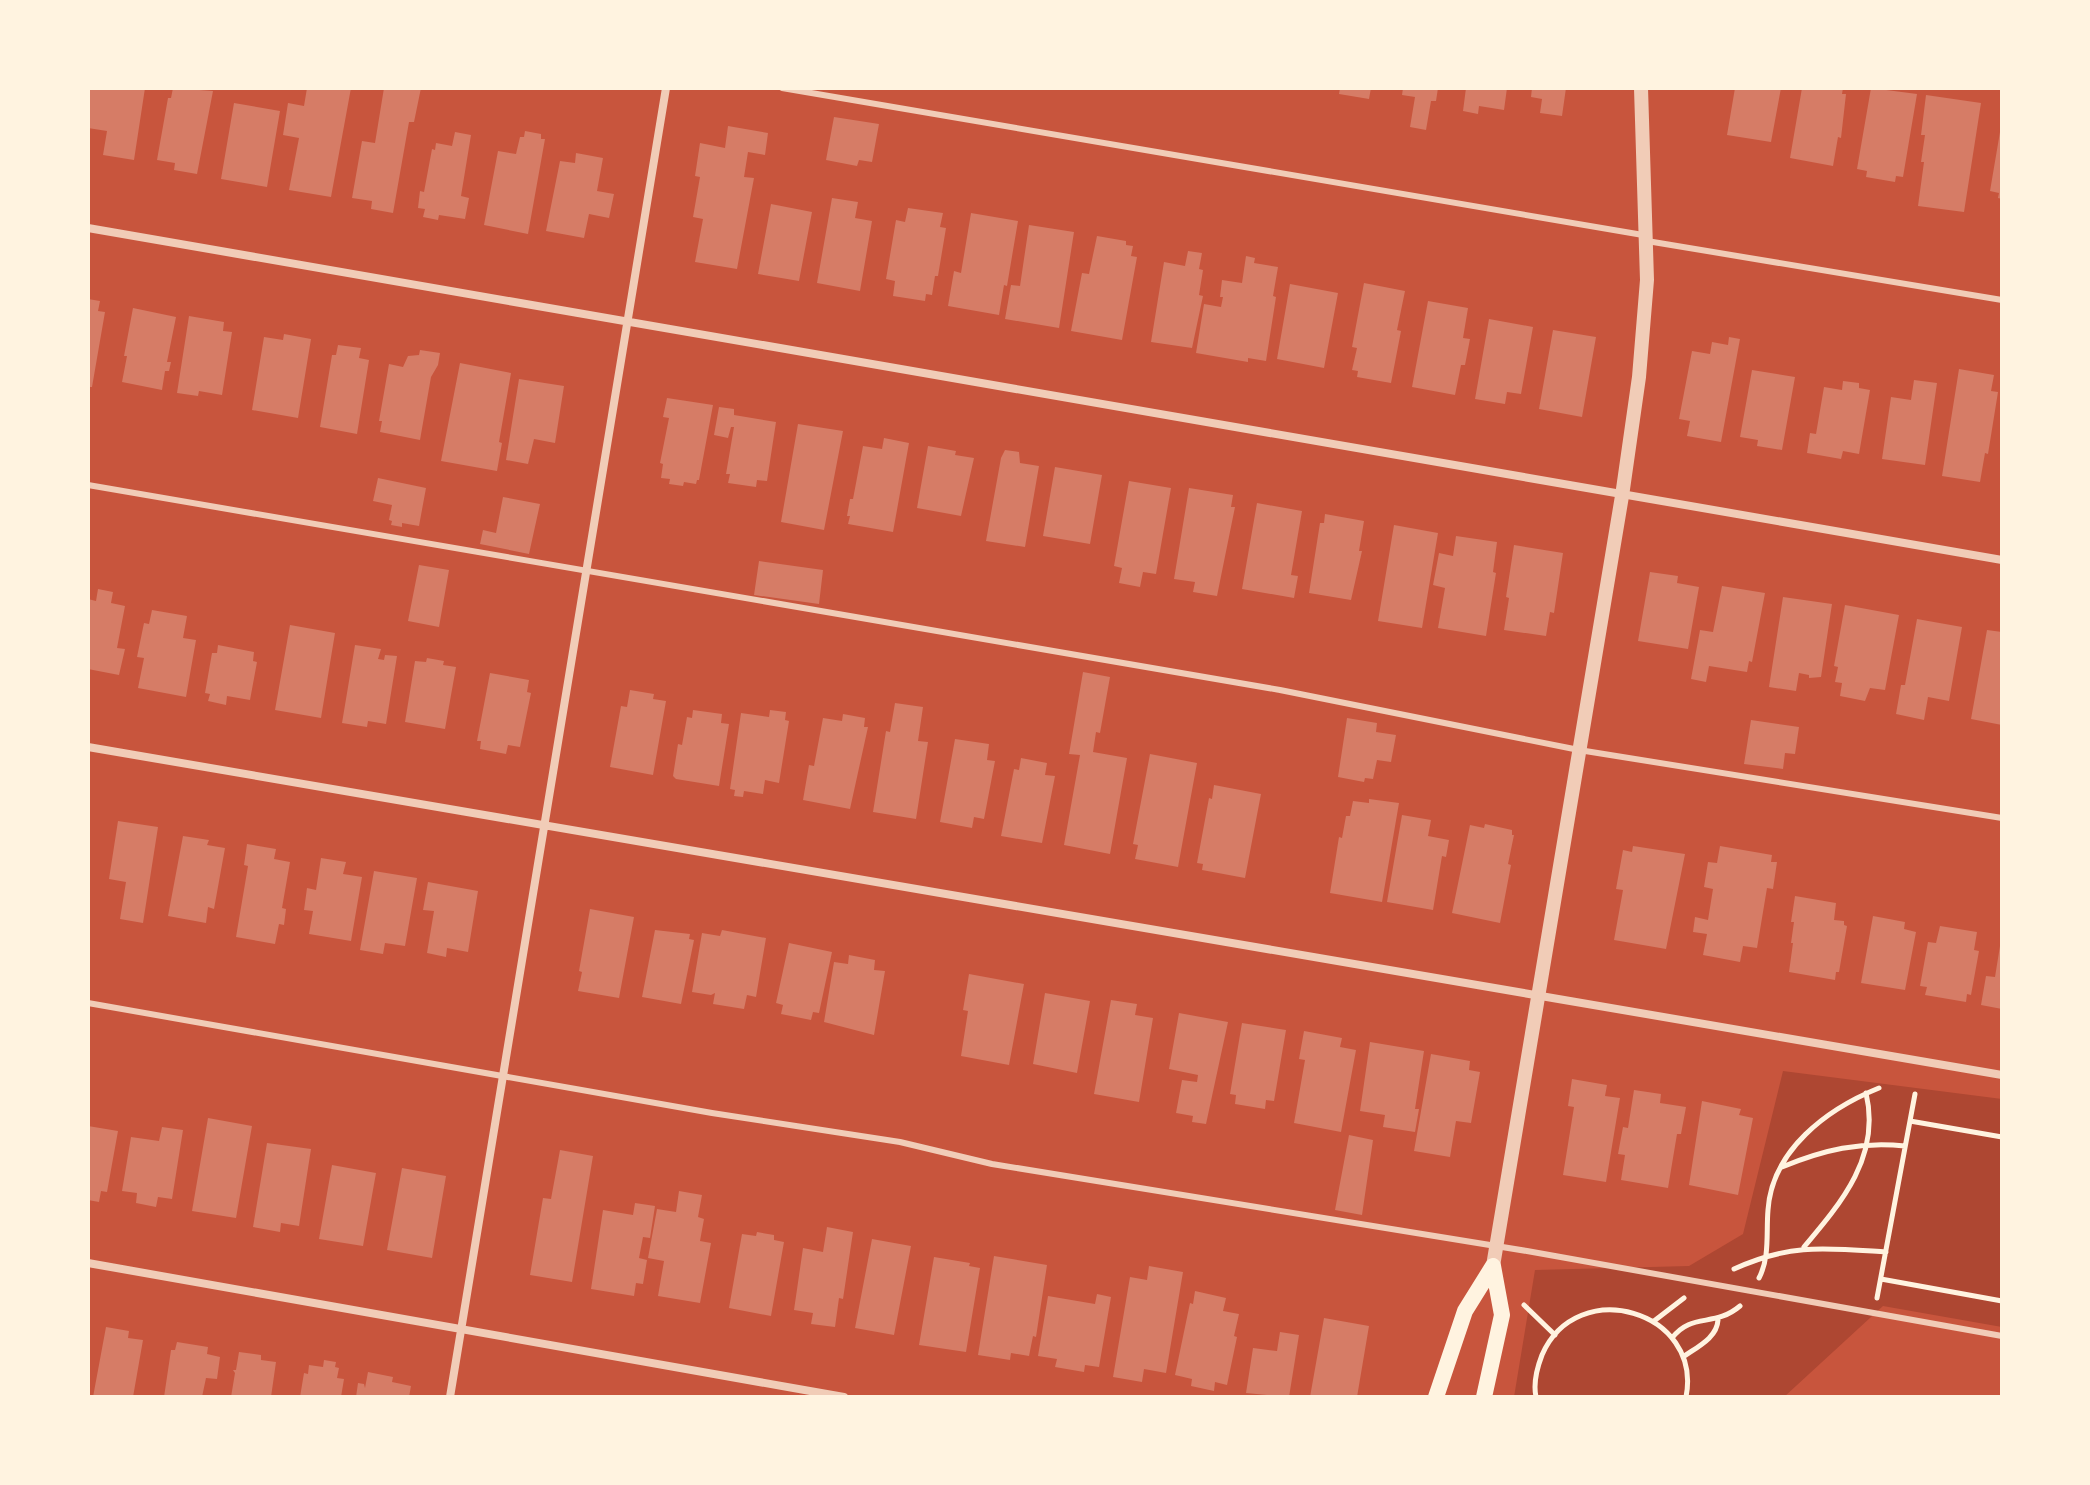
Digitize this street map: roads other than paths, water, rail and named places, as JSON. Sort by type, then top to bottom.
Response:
[{"type":"main road","points":[[1436,1397],[1465,1311],[1493,1266]]},
{"type":"main road","points":[[1484,1397],[1502,1315],[1493,1266]]},
{"type":"street","points":[[450,1397],[666,88]]},
{"type":"street","points":[[1493,1266],[1622,496],[1639,377],[1647,280],[1641,88]]},
{"type":"street","points":[[88,228],[2002,560]]},
{"type":"street","points":[[88,747],[2002,1075]]},
{"type":"street","points":[[88,1263],[844,1397]]},
{"type":"lane","points":[[782,88],[2002,300]]},
{"type":"lane","points":[[88,485],[1280,690],[1579,750],[2002,818]]},
{"type":"lane","points":[[88,1003],[712,1113],[900,1142],[992,1164],[1497,1247],[2002,1336]]}]
